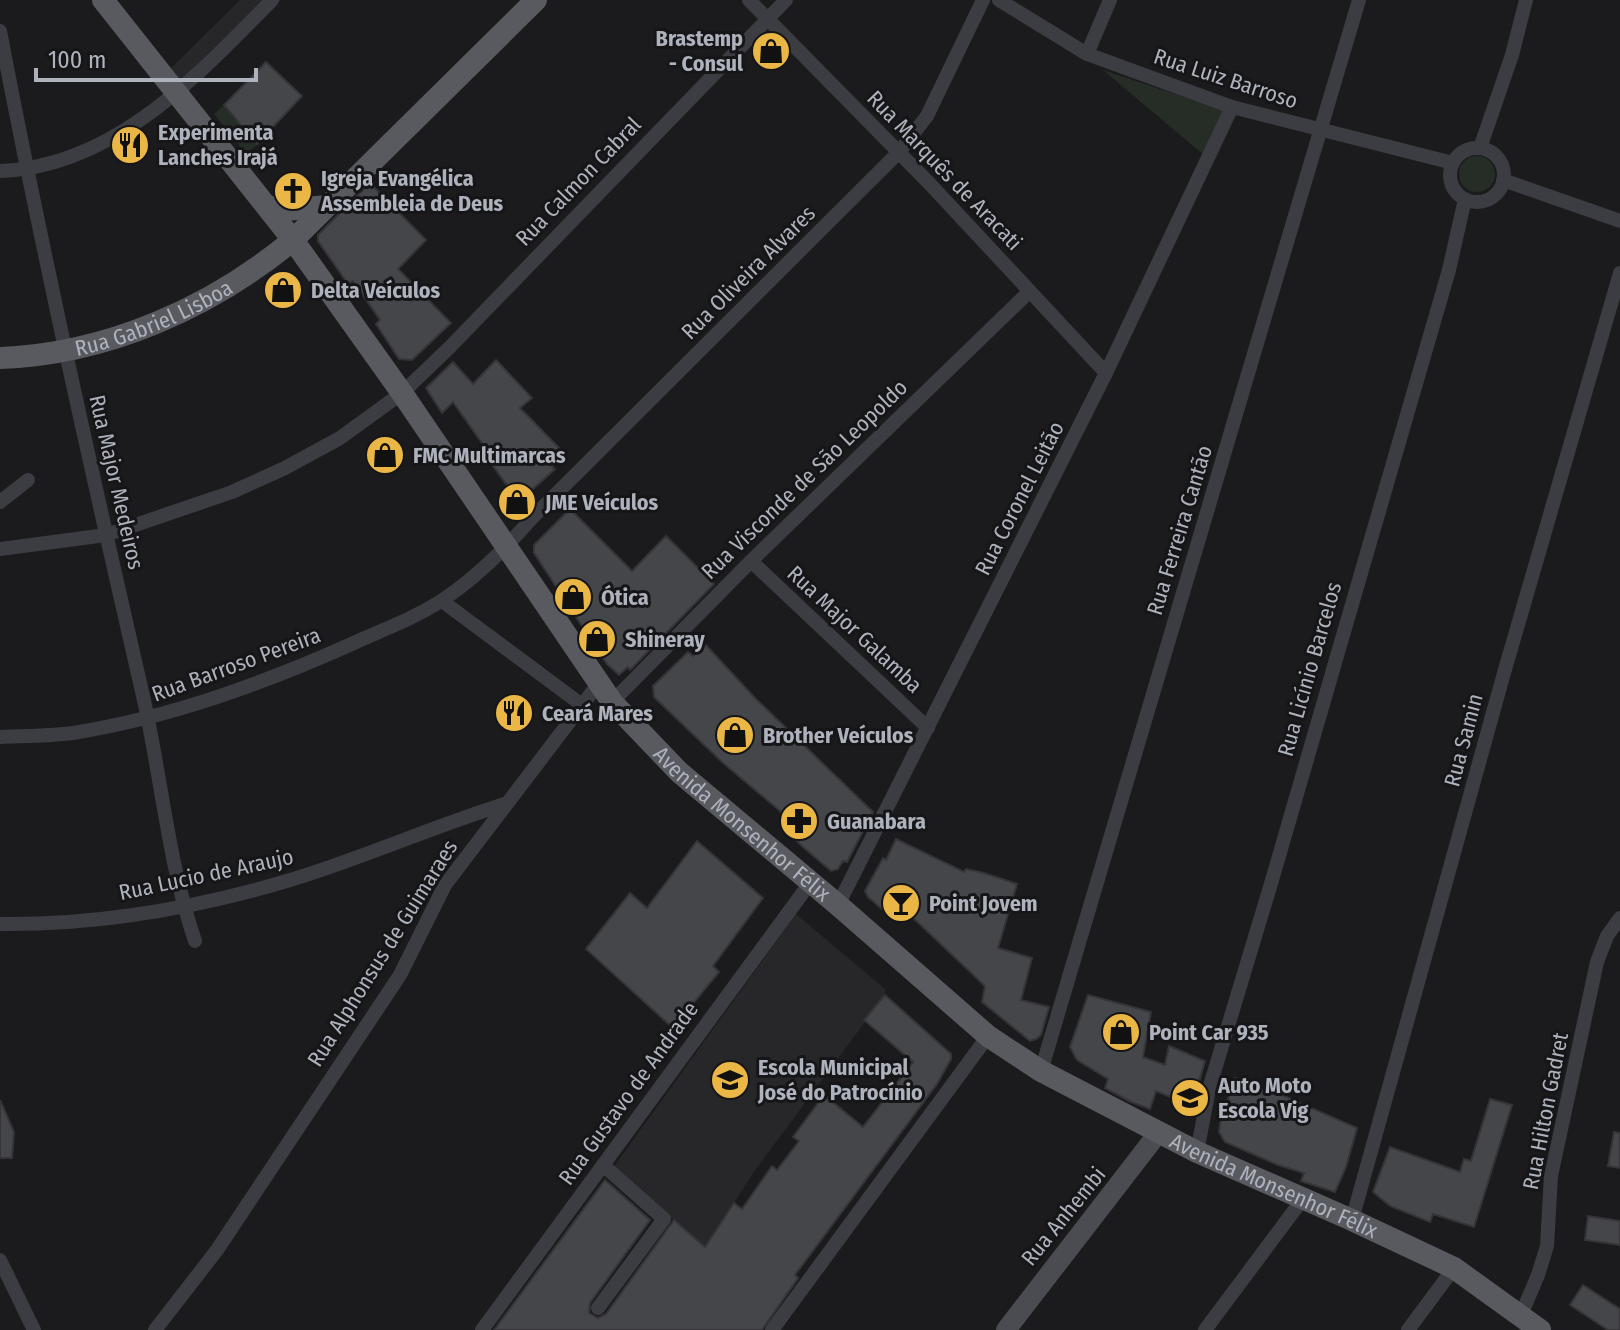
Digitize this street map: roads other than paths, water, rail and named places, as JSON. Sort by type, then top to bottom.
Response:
[{"type":"main road","name":"Avenida Monsenhor Félix","points":[[103,0],[293,240],[402,393],[605,692],[679,772],[988,1036],[1041,1071],[1197,1152],[1454,1268],[1540,1330]]},
{"type":"main road","points":[[316,272],[315,262],[297,239],[536,0]]},
{"type":"main road","points":[[267,206],[286,210],[327,206]]},
{"type":"main road","name":"Rua Gabriel Lisboa","points":[[0,358],[64,352],[126,335],[190,307],[261,264],[293,240],[327,206]]},
{"type":"street","points":[[0,171],[27,170],[58,162],[98,145],[177,93],[272,0]]},
{"type":"street","name":"Rua Marquês de Aracati","points":[[749,0],[899,152],[1106,373]]},
{"type":"street","name":"Rua Calmon Cabral","points":[[0,549],[106,535],[199,505],[285,468],[340,438],[402,393],[449,348],[786,0]]},
{"type":"street","name":"Rua Oliveira Alvares","points":[[506,548],[533,517],[899,152],[927,116],[983,0]]},
{"type":"street","name":"Rua Luiz Barroso","points":[[999,0],[1087,54],[1232,107],[1453,163]]},
{"type":"street","points":[[1087,54],[1110,0]]},
{"type":"street","name":"Rua Ferreira Cantão","points":[[1041,1071],[1359,0]]},
{"type":"street","points":[[1480,148],[1512,55],[1526,0]]},
{"type":"street","name":"Rua Major Medeiros","points":[[0,31],[64,352],[149,718],[183,905],[195,941]]},
{"type":"street","name":"Rua Coronel Leitão","points":[[838,905],[1106,373],[1232,107]]},
{"type":"street","points":[[1480,148],[1496,156],[1501,163],[1503,180],[1498,191],[1489,199],[1477,202],[1465,199],[1453,188],[1450,180],[1453,163],[1464,152],[1480,148]]},
{"type":"street","points":[[1503,180],[1620,221]]},
{"type":"street","name":"Rua Licínio Barcelos","points":[[1197,1152],[1209,1089],[1449,270],[1465,199]]},
{"type":"street","name":"Rua Samin","points":[[1352,1220],[1504,673],[1620,273]]},
{"type":"street","name":"Rua Visconde de São Leopoldo","points":[[605,692],[751,561],[1030,291]]},
{"type":"street","points":[[0,502],[28,480]]},
{"type":"street","name":"Rua Barroso Pereira","points":[[0,737],[70,733],[149,718],[287,674],[442,601],[506,548]]},
{"type":"street","name":"Rua Major Galamba","points":[[751,561],[928,728]]},
{"type":"street","points":[[442,601],[582,705]]},
{"type":"street","name":"Rua Alphonsus de Guimaraes","points":[[155,1330],[217,1250],[400,975],[445,885],[582,705],[605,692]]},
{"type":"street","name":"Rua Lucio de Araujo","points":[[0,924],[88,921],[183,905],[289,880],[505,804]]},
{"type":"street","name":"Rua Gustavo de Andrade","points":[[482,1330],[810,883]]},
{"type":"street","name":"Rua Hilton Gadret","points":[[1521,1315],[1547,1246],[1551,1176],[1597,962],[1607,936],[1620,918]]},
{"type":"street","points":[[772,1330],[988,1036]]},
{"type":"street","name":"Rua Anhembi","points":[[1006,1330],[1159,1132]]},
{"type":"street","points":[[598,1308],[664,1219],[603,1165]]},
{"type":"street","points":[[1205,1330],[1302,1200]]},
{"type":"street","points":[[0,1260],[34,1330]]},
{"type":"street","points":[[1408,1330],[1454,1268]]},
{"type":"place","name":"Brastemp - Consul","points":[[771,51]]},
{"type":"place","name":"Experimenta Lanches Irajá","points":[[130,145]]},
{"type":"place","name":"Igreja Evangélica Assembleia de Deus","points":[[293,191]]},
{"type":"place","name":"Delta Veículos","points":[[283,290]]},
{"type":"place","name":"FMC Multimarcas","points":[[385,455]]},
{"type":"place","name":"JME Veículos","points":[[517,502]]},
{"type":"place","name":"Ótica","points":[[573,597]]},
{"type":"place","name":"Shineray","points":[[597,639]]},
{"type":"place","name":"Ceará Mares","points":[[514,713]]},
{"type":"place","name":"Brother Veículos","points":[[735,735]]},
{"type":"place","name":"Guanabara","points":[[799,821]]},
{"type":"place","name":"Point Jovem","points":[[901,903]]},
{"type":"place","name":"Point Car 935","points":[[1121,1032]]},
{"type":"place","name":"Escola Municipal José do Patrocínio","points":[[730,1080]]},
{"type":"place","name":"Auto Moto Escola Vig","points":[[1190,1098]]}]
